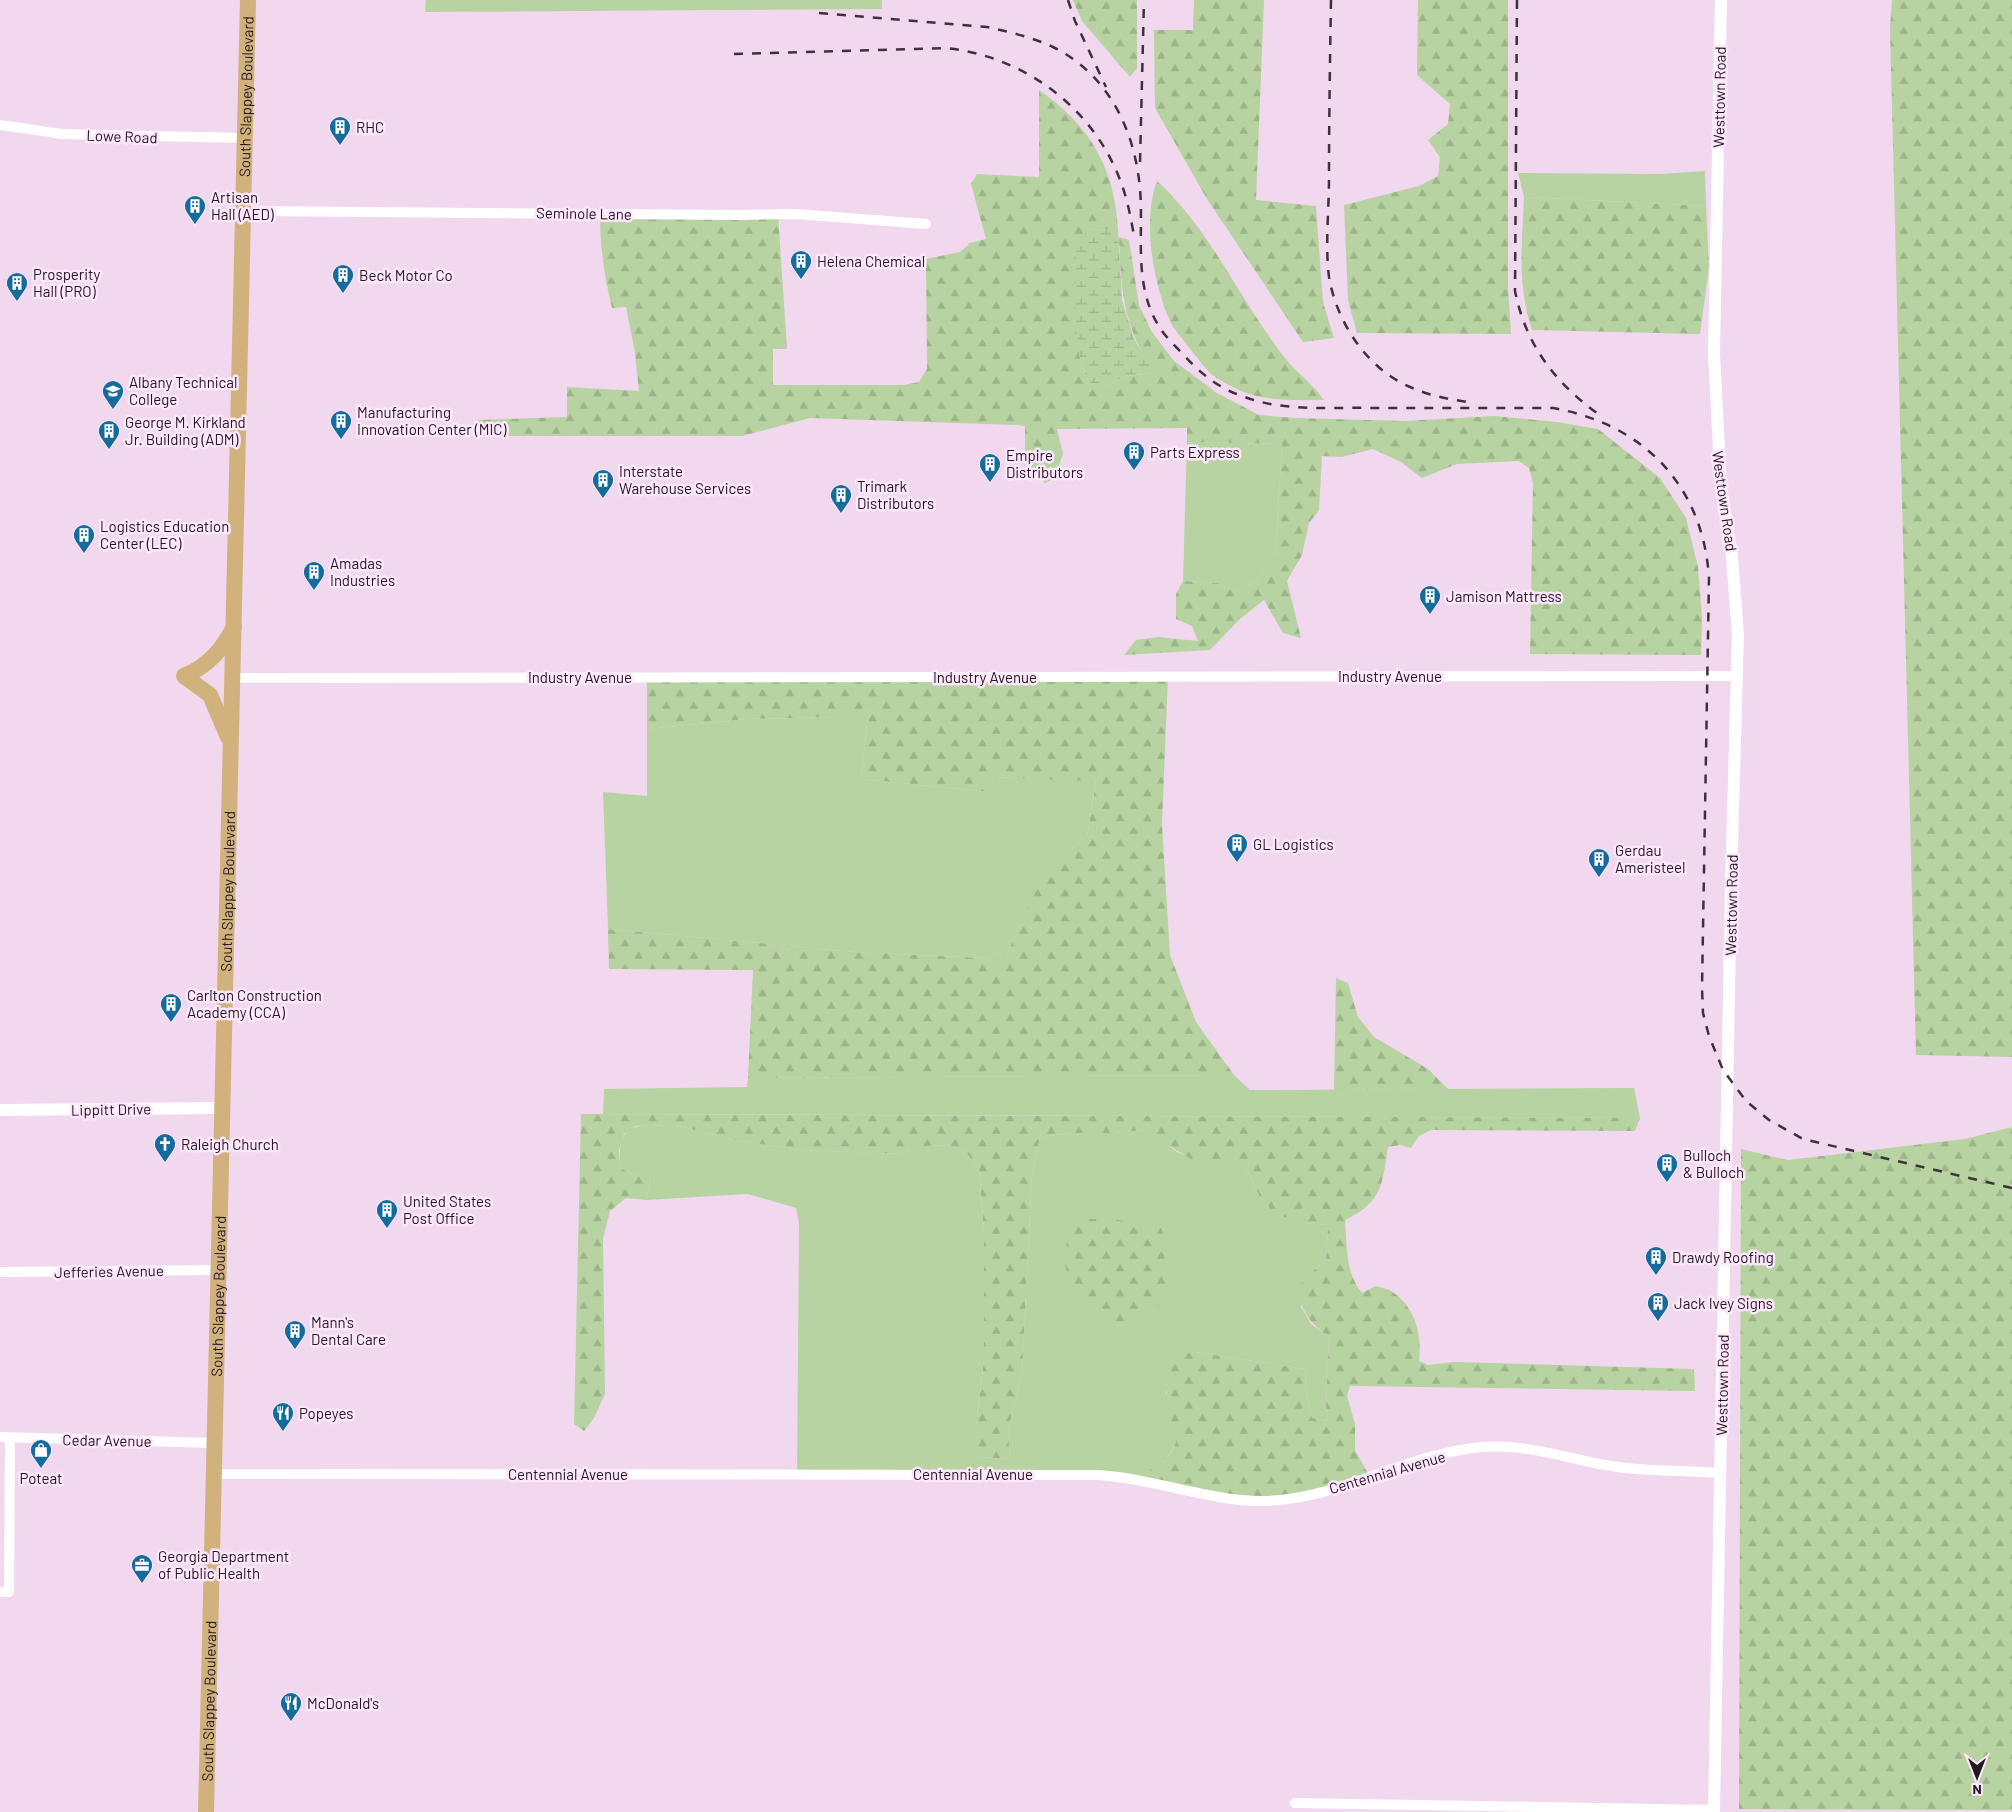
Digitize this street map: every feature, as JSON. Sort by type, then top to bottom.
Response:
[{"type":"main road","name":"South Slappey Boulevard","points":[[206,1812],[234,678],[242,211],[248,0]]},
{"type":"main road","points":[[232,746],[210,695],[184,676],[214,658],[234,626]]},
{"type":"street","name":"Westtown Road","points":[[1714,1811],[1737,603],[1721,487],[1714,354],[1720,0]]},
{"type":"street","name":"Lowe Road","points":[[0,125],[62,134],[245,138]]},
{"type":"street","name":"Seminole Lane","points":[[242,211],[796,214],[926,224]]},
{"type":"street","name":"Industry Avenue","points":[[234,678],[1736,676]]},
{"type":"street","name":"Lippitt Drive","points":[[0,1110],[223,1108]]},
{"type":"street","name":"Jefferies Avenue","points":[[0,1272],[218,1270]]},
{"type":"street","name":"Cedar Avenue","points":[[5,1438],[214,1443]]},
{"type":"street","points":[[0,1592],[9,1592],[5,1438]]},
{"type":"street","name":"Centennial Avenue","points":[[214,1474],[1098,1475],[1124,1476],[1208,1493],[1265,1501],[1303,1496],[1444,1454],[1479,1447],[1505,1446],[1537,1450],[1610,1466],[1642,1470],[1720,1473]]},
{"type":"street","points":[[1295,1802],[1714,1811]]},
{"type":"green space","points":[[426,0],[882,0],[882,9],[425,12]]},
{"type":"green space","points":[[1073,0],[1137,0],[1137,68],[1130,77],[1082,21]]},
{"type":"green space","points":[[1194,0],[1264,0],[1256,200],[1316,206],[1323,302],[1334,338],[1303,342],[1207,199],[1155,108],[1154,30],[1193,30]]},
{"type":"green space","points":[[1418,0],[1508,0],[1508,287],[1511,334],[1357,333],[1348,300],[1344,205],[1419,186],[1438,176],[1440,157],[1428,140],[1448,124],[1450,104],[1417,75]]},
{"type":"green space","points":[[1892,0],[2012,0],[2012,1057],[1916,1055],[1890,28]]},
{"type":"green space","points":[[1039,90],[1072,118],[1086,134],[1105,168],[1112,187],[1116,208],[1118,230],[1089,229],[1079,354],[1087,380],[1099,389],[1125,376],[1154,373],[1136,339],[1126,308],[1121,275],[1119,237],[1129,240],[1139,305],[1152,332],[1174,361],[1217,393],[1259,415],[1295,418],[1405,421],[1494,416],[1557,422],[1598,429],[1660,478],[1686,518],[1698,567],[1702,617],[1701,655],[1530,654],[1533,483],[1529,468],[1519,461],[1457,464],[1422,478],[1401,462],[1373,449],[1342,457],[1322,456],[1319,510],[1309,523],[1302,555],[1287,581],[1301,638],[1283,633],[1264,600],[1240,619],[1210,650],[1124,655],[1136,640],[1158,637],[1198,641],[1192,626],[1176,619],[1176,594],[1183,581],[1218,583],[1237,593],[1256,580],[1275,560],[1282,444],[1187,442],[1187,428],[1057,429],[1063,454],[1054,478],[1045,483],[1025,461],[1025,426],[1015,425],[810,418],[742,436],[478,436],[478,420],[567,417],[567,387],[639,391],[635,353],[626,307],[612,308],[609,296],[602,249],[600,213],[778,214],[787,349],[773,349],[773,385],[904,385],[919,382],[927,369],[926,259],[960,252],[970,243],[986,239],[971,184],[977,174],[1039,177]]},
{"type":"green space","points":[[1705,171],[1706,206],[1524,197],[1518,173],[1660,174]]},
{"type":"green space","points":[[1157,181],[1193,221],[1285,358],[1324,400],[1272,399],[1241,391],[1211,374],[1183,340],[1171,323],[1159,290],[1155,272],[1150,233],[1150,214]]},
{"type":"green space","points":[[1524,197],[1706,206],[1709,267],[1700,334],[1532,330],[1522,281]]},
{"type":"green space","points":[[1089,229],[1118,230],[1122,300],[1134,339],[1154,373],[1125,376],[1099,389],[1087,380],[1079,354],[1075,321],[1076,245]]},
{"type":"green space","points":[[1187,442],[1282,444],[1275,560],[1256,580],[1237,593],[1218,583],[1183,581]]},
{"type":"green space","points":[[1168,676],[1162,824],[1170,955],[1196,1022],[1234,1075],[748,1078],[753,970],[609,969],[608,929],[854,952],[1006,959],[1027,908],[1040,884],[1059,859],[1087,837],[1096,781],[993,777],[989,792],[861,779],[869,707],[834,717],[747,719],[647,729],[647,677]]},
{"type":"green space","points":[[869,706],[861,779],[989,792],[992,777],[1096,780],[1087,837],[1067,852],[1048,873],[1033,896],[1006,959],[854,952],[608,929],[603,792],[647,796],[647,729],[747,719],[834,717]]},
{"type":"green space","points":[[1336,978],[1348,983],[1358,1017],[1374,1037],[1428,1069],[1448,1089],[1334,1090]]},
{"type":"green space","points":[[1234,1075],[1250,1090],[1634,1088],[1640,1118],[603,1114],[604,1089],[747,1087],[748,1078]]},
{"type":"green space","points":[[581,1114],[1640,1118],[1635,1131],[1431,1130],[1419,1136],[1411,1148],[1400,1145],[1388,1147],[1382,1182],[1378,1191],[1366,1206],[1345,1220],[1350,1268],[1352,1277],[1362,1293],[1376,1286],[1390,1290],[1402,1299],[1416,1324],[1420,1352],[1419,1361],[1428,1365],[1454,1362],[1694,1369],[1695,1391],[1350,1386],[1347,1396],[1355,1424],[1355,1450],[1370,1477],[1265,1501],[1153,1481],[1150,1470],[1153,1463],[1168,1457],[1176,1443],[1167,1398],[1167,1387],[1171,1365],[1177,1355],[1195,1352],[1305,1369],[1306,1390],[1312,1418],[1328,1421],[1326,1407],[1329,1337],[1307,1316],[1298,1287],[1314,1270],[1326,1261],[1328,1225],[1305,1223],[1276,1214],[1261,1199],[1247,1170],[1231,1155],[1210,1165],[1198,1163],[1143,1130],[1115,1133],[1072,1133],[1040,1137],[1032,1173],[1022,1373],[1008,1431],[1010,1459],[976,1457],[976,1427],[984,1360],[984,1232],[979,1169],[965,1151],[947,1145],[923,1146],[900,1154],[800,1150],[735,1140],[674,1125],[636,1126],[624,1134],[619,1150],[620,1168],[636,1176],[651,1176],[646,1200],[626,1198],[610,1211],[603,1239],[605,1394],[594,1418],[584,1431],[574,1424]]},
{"type":"green space","points":[[674,1125],[735,1140],[800,1150],[900,1154],[922,1146],[947,1145],[965,1151],[979,1169],[984,1232],[984,1360],[976,1427],[977,1457],[1010,1459],[1008,1431],[1022,1373],[1032,1173],[1040,1137],[1072,1133],[1115,1133],[1143,1130],[1160,1139],[1177,1152],[1210,1165],[1230,1154],[1247,1170],[1261,1199],[1305,1223],[1328,1225],[1326,1261],[1314,1270],[1301,1307],[1311,1324],[1329,1337],[1326,1407],[1328,1421],[1312,1418],[1306,1390],[1305,1369],[1195,1352],[1166,1391],[1176,1443],[1153,1481],[1124,1476],[797,1474],[799,1224],[796,1208],[748,1194],[646,1200],[651,1177],[636,1176],[620,1168],[622,1141],[625,1134],[639,1126]]},
{"type":"green space","points":[[2012,1127],[2012,1810],[1739,1809],[1741,1149],[1788,1160],[1965,1139]]},
{"type":"green space","points":[[1072,1219],[1112,1219],[1161,1228],[1171,1251],[1168,1281],[1158,1308],[1135,1321],[1108,1322],[1097,1315],[1067,1274],[1064,1257]]},
{"type":"railway","points":[[1068,0],[1075,21],[1106,87]]},
{"type":"railway","points":[[1140,162],[1144,0]]},
{"type":"railway","points":[[1331,0],[1327,253],[1329,277],[1339,312],[1358,344],[1383,371],[1398,381],[1422,392],[1474,403]]},
{"type":"railway","points":[[1517,0],[1515,291],[1527,329],[1545,362],[1570,391],[1601,416]]},
{"type":"railway","points":[[819,13],[987,27],[1045,43],[1072,58],[1089,72],[1115,106],[1125,125],[1132,146],[1140,189],[1143,280],[1146,297],[1153,314],[1164,334],[1171,342],[1201,372],[1224,388],[1258,401],[1305,408],[1553,408],[1585,416],[1615,428],[1640,444],[1663,464],[1681,488],[1695,514],[1704,545],[1709,578],[1702,988],[1703,1013],[1709,1036],[1723,1070],[1746,1101],[1769,1120],[1803,1139],[2012,1188]]},
{"type":"railway","points":[[734,54],[946,48],[977,54],[1006,64],[1034,78],[1059,95],[1081,116],[1100,141],[1115,168],[1126,198],[1135,240]]},
{"type":"place","name":"RHC","points":[[340,146]]},
{"type":"place","name":"Artisan Hall (AED)","points":[[195,225]]},
{"type":"place","name":"Helena Chemical","points":[[801,280]]},
{"type":"place","name":"Beck Motor Co","points":[[343,294]]},
{"type":"place","name":"Prosperity Hall (PRO)","points":[[17,302]]},
{"type":"place","name":"Albany Technical College","points":[[113,410]]},
{"type":"place","name":"Manufacturing Innovation Center (MIC)","points":[[341,440]]},
{"type":"place","name":"George M. Kirkland Jr. Building (ADM)","points":[[109,450]]},
{"type":"place","name":"Parts Express","points":[[1134,471]]},
{"type":"place","name":"Empire Distributors","points":[[990,483]]},
{"type":"place","name":"Interstate Warehouse Services","points":[[603,499]]},
{"type":"place","name":"Trimark Distributors","points":[[841,514]]},
{"type":"place","name":"Logistics Education Center (LEC)","points":[[84,554]]},
{"type":"place","name":"Amadas Industries","points":[[314,591]]},
{"type":"place","name":"Jamison Mattress","points":[[1430,615]]},
{"type":"place","name":"GL Logistics","points":[[1237,863]]},
{"type":"place","name":"Gerdau Ameristeel","points":[[1599,878]]},
{"type":"place","name":"Carlton Construction Academy (CCA)","points":[[171,1023]]},
{"type":"place","name":"Raleigh Church","points":[[165,1163]]},
{"type":"place","name":"Bulloch & Bulloch","points":[[1667,1183]]},
{"type":"place","name":"United States Post Office","points":[[387,1229]]},
{"type":"place","name":"Drawdy Roofing","points":[[1656,1276]]},
{"type":"place","name":"Jack Ivey Signs","points":[[1658,1322]]},
{"type":"place","name":"Mann's Dental Care","points":[[295,1350]]},
{"type":"place","name":"Popeyes","points":[[283,1432]]},
{"type":"place","name":"Poteat","points":[[41,1469]]},
{"type":"place","name":"Georgia Department of Public Health","points":[[142,1584]]},
{"type":"place","name":"McDonald's","points":[[291,1722]]}]
